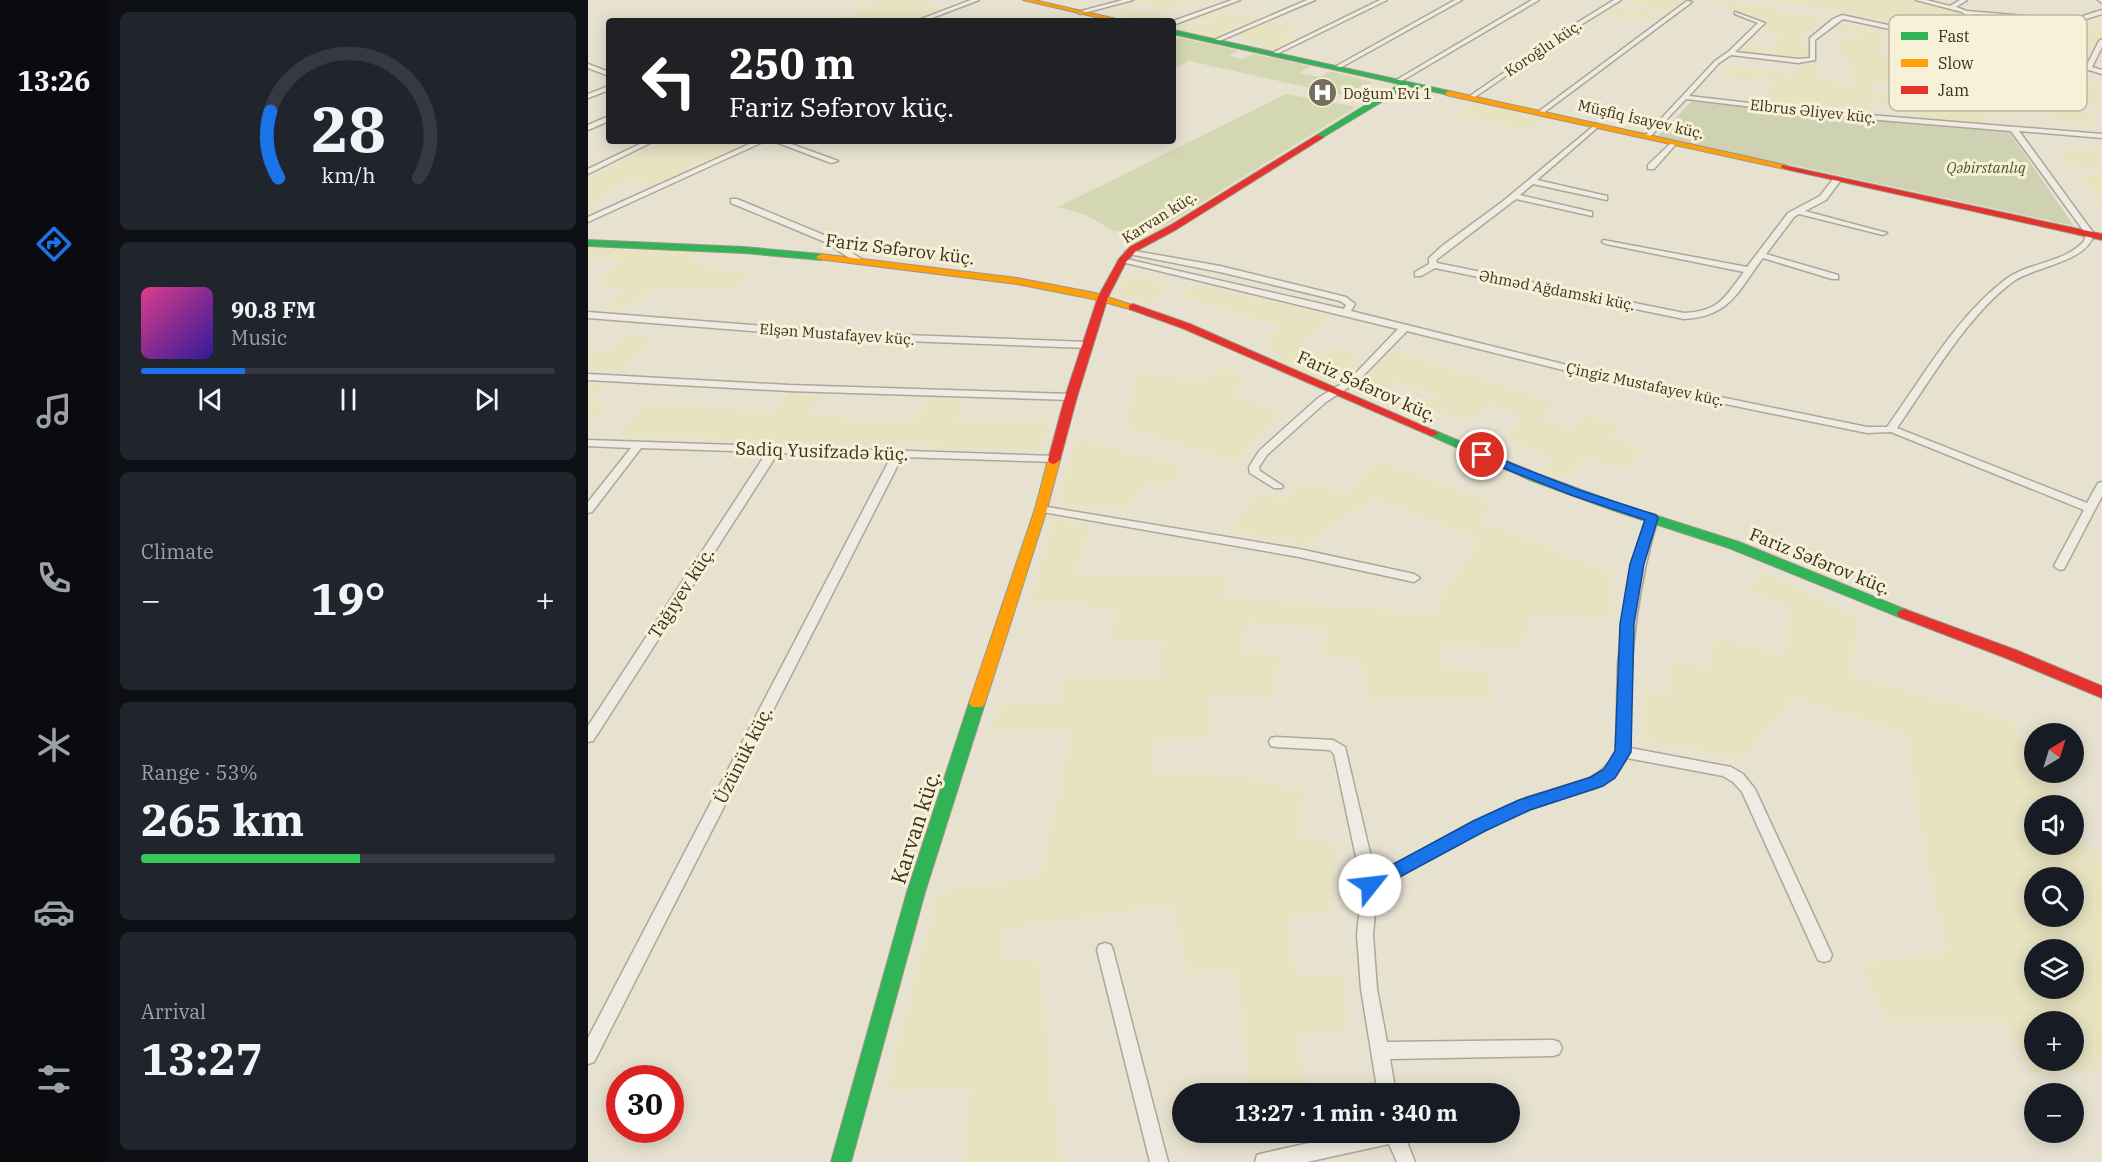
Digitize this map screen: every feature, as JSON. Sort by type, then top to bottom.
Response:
[{"type":"street","points":[[927,18],[976,0]]},
{"type":"street","points":[[1026,0],[1108,18]]},
{"type":"street","points":[[1080,12],[1130,0]]},
{"type":"street","points":[[1176,22],[1237,0]]},
{"type":"street","points":[[1215,41],[1312,0]]},
{"type":"street","points":[[1273,54],[1384,0]]},
{"type":"street","points":[[1336,68],[1459,0]]},
{"type":"street","points":[[1401,83],[1536,0]]},
{"type":"street","name":"Koroğlu küç.","points":[[1470,98],[1569,30],[1618,0]]},
{"type":"street","points":[[1919,0],[1964,11],[2000,15]]},
{"type":"street","points":[[1952,8],[1964,0]]},
{"type":"street","points":[[1540,113],[1689,2]]},
{"type":"street","points":[[1964,11],[1967,15]]},
{"type":"street","points":[[2087,17],[2102,12]]},
{"type":"street","points":[[1647,137],[1717,62],[1762,23],[1737,13]]},
{"type":"street","points":[[1730,53],[1798,61],[1813,59],[1812,39],[1834,20],[1842,17],[1889,28]]},
{"type":"street","name":"Müşfiq İsayev küç.","points":[[1176,33],[2096,236]]},
{"type":"street","points":[[2102,41],[2088,69],[2102,72]]},
{"type":"street","points":[[589,67],[606,73]]},
{"type":"street","name":"Karvan küç.","points":[[841,1162],[916,892],[1041,509],[1071,397],[1103,297],[1126,256],[1401,83]]},
{"type":"street","points":[[588,96],[606,89]]},
{"type":"street","name":"Elbrus Əliyev küç.","points":[[1685,97],[1821,113],[2102,136]]},
{"type":"street","points":[[588,128],[606,119]]},
{"type":"street","points":[[1418,274],[1434,265],[1432,260],[1445,248],[1515,196],[1596,126]]},
{"type":"street","points":[[2013,128],[2096,236],[2085,246],[2018,275],[1987,302],[1964,329],[1891,429],[2090,508]]},
{"type":"street","points":[[1651,167],[1674,143]]},
{"type":"street","points":[[588,172],[645,144]]},
{"type":"street","points":[[588,220],[755,144]]},
{"type":"street","points":[[785,144],[834,161]]},
{"type":"street","name":"Əhməd Ağdamski küç.","points":[[1434,265],[1684,316],[1704,315],[1716,311],[1796,211],[1822,198],[1837,180]]},
{"type":"street","points":[[1532,181],[1604,198]]},
{"type":"street","points":[[1515,196],[1589,214]]},
{"type":"street","points":[[734,201],[828,240],[860,261]]},
{"type":"street","points":[[1796,211],[1883,234]]},
{"type":"street","points":[[1606,242],[1749,270]]},
{"type":"street","name":"Fariz Səfərov küç.","points":[[588,243],[766,251],[996,278],[1103,297],[1157,314],[1545,481],[1760,555],[1875,604],[2011,654],[2102,692]]},
{"type":"street","points":[[1761,255],[1835,277]]},
{"type":"street","name":"Çingiz Mustafayev küç.","points":[[1126,256],[1404,328],[1658,388],[1782,411],[1867,430],[1891,429]]},
{"type":"street","name":"Elşən Mustafayev küç.","points":[[588,315],[853,336],[1087,345]]},
{"type":"street","points":[[1278,486],[1255,473],[1254,467],[1263,453],[1322,400],[1354,380],[1404,328]]},
{"type":"street","points":[[588,377],[789,388],[1071,397]]},
{"type":"street","name":"Sadiq Yusifzadə küç.","points":[[588,443],[1055,459]]},
{"type":"street","points":[[588,510],[638,445]]},
{"type":"street","name":"Tağıyev küç.","points":[[588,737],[774,450]]},
{"type":"street","name":"Üzünük küç.","points":[[588,1056],[898,454]]},
{"type":"street","points":[[2060,566],[2102,484]]},
{"type":"street","points":[[1041,509],[1299,553],[1414,578]]},
{"type":"street","points":[[1370,885],[1479,826],[1525,805],[1597,781],[1610,773],[1623,752],[1627,624],[1637,564],[1652,518]]},
{"type":"street","points":[[1276,742],[1333,745],[1340,751],[1370,885],[1365,934],[1369,989],[1385,1083]]},
{"type":"street","points":[[1623,752],[1726,771],[1738,778],[1748,789],[1824,955]]},
{"type":"street","points":[[1105,950],[1159,1162]]},
{"type":"street","points":[[1380,1051],[1553,1048]]},
{"type":"street","points":[[1264,1162],[1349,1143]]},
{"type":"street","points":[[1398,1143],[1406,1162]]},
{"type":"shaded area","points":[[883,0],[916,1],[943,8],[919,18],[869,18],[864,16],[843,18],[864,11],[847,5],[855,3],[866,5]]},
{"type":"shaded area","points":[[1195,0],[1157,13],[1173,18],[1138,18],[1109,11],[1123,6],[1143,11],[1156,6],[1138,1]]},
{"type":"shaded area","points":[[1627,0],[1687,0],[1667,12],[1653,10],[1647,15],[1658,17],[1654,19],[1638,17],[1632,21],[1606,14],[1618,8],[1641,11],[1647,7],[1623,3]]},
{"type":"shaded area","points":[[1767,0],[1912,0],[1959,12],[1961,15],[1889,15],[1877,20],[1827,9]]},
{"type":"shaded area","points":[[1721,1],[1737,1],[1823,19],[1803,39],[1808,58],[1742,52],[1748,45],[1771,47],[1780,35],[1763,32],[1769,23],[1763,19],[1715,4]]},
{"type":"shaded area","points":[[1218,10],[1257,19],[1215,38],[1176,28],[1190,22],[1205,25],[1215,22],[1199,17]]},
{"type":"shaded area","points":[[1269,21],[1299,27],[1282,35],[1295,38],[1274,49],[1239,42],[1247,38],[1236,35]]},
{"type":"shaded area","points":[[1839,24],[1888,35],[1877,54],[1889,56],[1889,84],[1872,82],[1869,90],[1889,93],[1889,104],[1871,102],[1868,114],[1847,112],[1848,106],[1799,101],[1797,108],[1763,104],[1774,80],[1756,76],[1754,82],[1719,75],[1727,66],[1792,74],[1804,63],[1821,65],[1815,78],[1855,86],[1860,79],[1850,77],[1852,68],[1838,48],[1839,38],[1858,40],[1861,36],[1831,30]]},
{"type":"shaded area","points":[[2087,27],[2102,29],[2102,47],[2087,44]]},
{"type":"shaded area","points":[[2087,83],[2102,85],[2102,106],[2087,104]]},
{"type":"shaded area","points":[[1473,103],[1544,118],[1529,131],[1456,114]]},
{"type":"shaded area","points":[[1918,111],[2018,111],[2021,117],[1987,113],[1986,124],[1919,119]]},
{"type":"shaded area","points":[[2034,111],[2091,112],[2097,126],[2052,122],[2052,116],[2034,113]]},
{"type":"shaded area","points":[[657,144],[742,145],[655,184],[632,179],[609,188],[615,191],[590,202],[602,208],[588,214],[588,179]]},
{"type":"shaded area","points":[[2059,147],[2102,152],[2102,173],[2098,168],[2069,166]]},
{"type":"shaded area","points":[[2078,175],[2102,175],[2102,202]]},
{"type":"shaded area","points":[[588,248],[701,252],[689,263],[750,274],[737,287],[655,288],[622,309],[603,308],[625,288],[591,285],[624,260],[588,258]]},
{"type":"shaded area","points":[[1128,274],[1172,287],[1150,304],[1115,294]]},
{"type":"shaded area","points":[[1196,284],[1330,316],[1295,353],[1313,359],[1326,346],[1361,357],[1335,385],[1279,361],[1283,354],[1260,346],[1283,326],[1180,297]]},
{"type":"shaded area","points":[[627,336],[657,338],[620,371],[588,369],[588,350],[607,351]]},
{"type":"shaded area","points":[[1393,351],[1553,401],[1543,419],[1572,429],[1585,415],[1618,425],[1610,438],[1642,448],[1624,470],[1584,458],[1564,480],[1542,472],[1554,457],[1505,440],[1522,417],[1489,404],[1470,422],[1425,406],[1436,394],[1395,381],[1375,398],[1354,390]]},
{"type":"shaded area","points":[[1222,368],[1246,375],[1234,393],[1280,412],[1237,462],[1125,427],[1137,374],[1206,380]]},
{"type":"shaded area","points":[[588,384],[603,385],[589,401],[608,402],[588,426]]},
{"type":"shaded area","points":[[791,393],[823,396],[808,416],[915,421],[930,400],[965,401],[955,420],[1049,422],[1041,450],[617,435],[648,403],[775,412]]},
{"type":"shaded area","points":[[1077,439],[1185,466],[1171,485],[1145,482],[1126,511],[1058,504]]},
{"type":"shaded area","points":[[1378,460],[1493,503],[1479,520],[1614,573],[1613,618],[1530,615],[1523,649],[1443,645],[1442,667],[1488,673],[1492,701],[1368,701],[1361,659],[1321,657],[1328,630],[1250,622],[1237,650],[1281,655],[1272,696],[1209,695],[1211,738],[1154,739],[1154,771],[1238,776],[1303,790],[1301,838],[1338,843],[1331,913],[1286,917],[1296,977],[1344,976],[1348,1032],[1295,1033],[1307,1083],[1250,1083],[1237,971],[1188,975],[1172,904],[1005,930],[1002,959],[1038,959],[1061,1162],[963,1162],[970,1088],[886,1091],[938,891],[1040,876],[1072,732],[990,734],[996,706],[1060,704],[1065,678],[1159,678],[1162,639],[1110,639],[1116,608],[1029,603],[1054,520],[1090,526],[1075,575],[1227,575],[1223,597],[1438,614],[1444,592],[1479,539],[1375,498],[1304,545],[1228,530],[1259,491],[1282,502],[1301,481],[1346,495]]},
{"type":"shaded area","points":[[1763,572],[1857,618],[1852,676],[2013,720],[2018,739],[2024,742],[2024,783],[2061,783],[2056,795],[2024,795],[2024,855],[2084,855],[2084,846],[2102,857],[2102,1069],[2084,1070],[2084,1011],[2024,1011],[2024,1060],[2008,1022],[1889,1022],[1859,964],[1948,953],[1926,861],[1906,733],[1792,697],[1744,758],[1642,741],[1643,690],[1670,694],[1670,660],[1708,668],[1717,637],[1784,655],[1791,608],[1746,591]]},
{"type":"green space","points":[[1180,38],[1238,50],[1229,56],[1243,59],[1254,54],[1310,66],[1299,73],[1320,77],[1329,71],[1372,82],[1350,97],[1189,61],[1176,68],[1176,40]]},
{"type":"green space","points":[[1286,94],[1356,107],[1164,226],[1146,233],[1114,231],[1086,215],[1058,207]]},
{"type":"green space","name":"Qəbirstanlıq","points":[[1703,100],[1788,112],[2007,129],[2074,226],[1658,136],[1691,102]]},
{"type":"traffic: fast","points":[[1176,33],[1449,93]]},
{"type":"traffic: fast","points":[[1320,137],[1406,84]]},
{"type":"traffic: fast","points":[[588,243],[744,250],[821,257]]},
{"type":"traffic: fast","points":[[1433,433],[1534,477],[1616,507],[1734,545],[1904,614]]},
{"type":"traffic: fast","points":[[841,1162],[916,892],[977,703]]},
{"type":"traffic: slow","points":[[1026,0],[1108,18]]},
{"type":"traffic: slow","points":[[1449,93],[1785,167]]},
{"type":"traffic: slow","points":[[821,257],[1017,281],[1095,296],[1133,307]]},
{"type":"traffic: slow","points":[[977,703],[1041,509],[1054,460]]},
{"type":"traffic: jam","points":[[1054,460],[1071,397],[1103,297],[1122,261],[1133,249],[1174,227],[1320,137]]},
{"type":"traffic: jam","points":[[1785,167],[2102,237]]},
{"type":"traffic: jam","points":[[1133,307],[1186,326],[1433,433]]},
{"type":"traffic: jam","points":[[1904,614],[2011,654],[2102,692]]},
{"type":"place","name":"Doğum Evi 1","points":[[1322,93]]},
{"type":"route","points":[[1370,885],[1479,826],[1525,805],[1597,781],[1610,773],[1623,752],[1622,721],[1627,624],[1637,564],[1652,518],[1575,493],[1482,455]]}]
